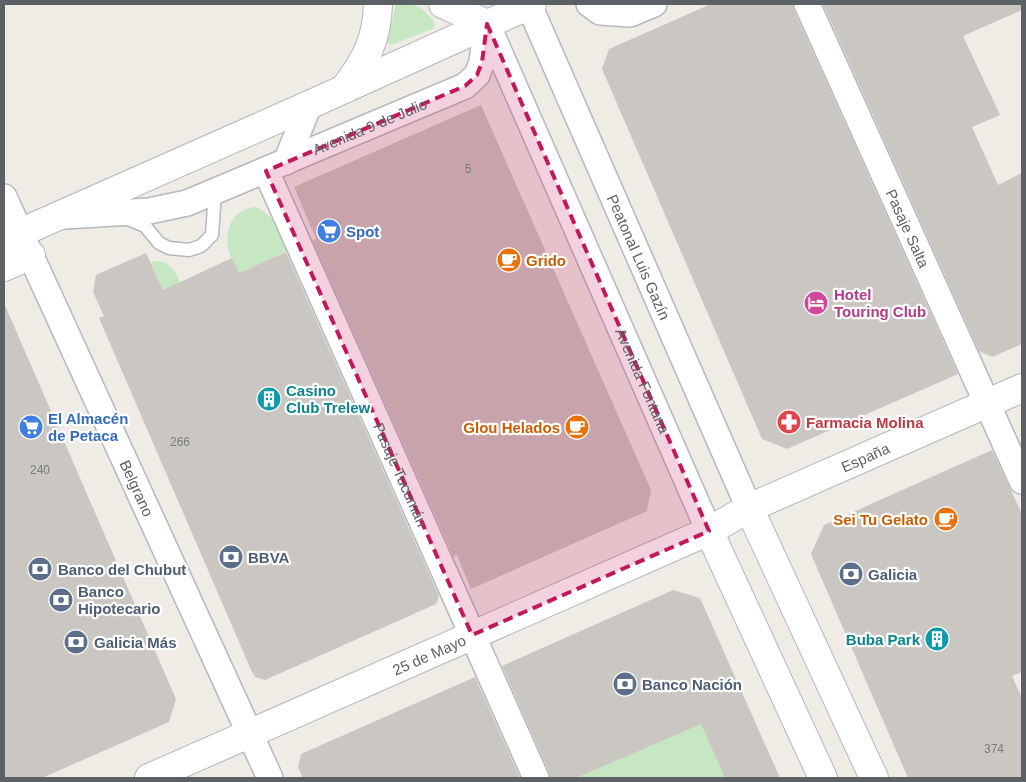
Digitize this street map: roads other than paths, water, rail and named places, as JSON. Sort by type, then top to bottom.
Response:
[{"type":"street","name":"Avenida 9 de Julio","points":[[345,88],[362,65],[370,47],[376,27],[378,4]]},
{"type":"street","points":[[443,4],[487,24],[530,4]]},
{"type":"street","name":"Peatonal Luis Gazín","points":[[530,4],[749,508]]},
{"type":"street","points":[[589,4],[600,12],[630,14],[654,4]]},
{"type":"street","name":"Pasaje Salta","points":[[807,4],[1022,482]]},
{"type":"street","name":"Avenida 9 de Julio","points":[[4,266],[18,242],[58,216],[487,24]]},
{"type":"street","name":"Avenida 9 de Julio","points":[[58,216],[149,212],[187,203],[465,86],[477,75],[482,62],[487,24]]},
{"type":"street","name":"Avenida Fontana","points":[[487,24],[709,530],[823,778]]},
{"type":"street","points":[[276,167],[309,105]]},
{"type":"street","name":"Pasaje Tucumán","points":[[276,167],[472,635],[536,778]]},
{"type":"street","name":"Belgrano","points":[[4,197],[18,242],[270,778]]},
{"type":"street","name":"España","points":[[709,530],[749,508],[1022,388]]},
{"type":"street","points":[[749,508],[874,778]]},
{"type":"street","name":"25 de Mayo","points":[[149,778],[709,530]]},
{"type":"lane","points":[[110,213],[144,226],[159,243],[170,248],[189,250],[201,246],[212,235],[215,192]]},
{"type":"place","name":"Spot","points":[[329,231]]},
{"type":"place","name":"Grido","points":[[509,260]]},
{"type":"place","name":"Hotel Touring Club","points":[[816,303]]},
{"type":"place","name":"Casino Club Trelew","points":[[269,399]]},
{"type":"place","name":"Farmacia Molina","points":[[789,422]]},
{"type":"place","name":"El Almacén de Petaca","points":[[31,427]]},
{"type":"place","name":"Glou Helados","points":[[577,427]]},
{"type":"place","name":"Sei Tu Gelato","points":[[946,519]]},
{"type":"place","name":"BBVA","points":[[231,557]]},
{"type":"place","name":"Banco del Chubut","points":[[40,569]]},
{"type":"place","name":"Galicia","points":[[851,574]]},
{"type":"place","name":"Banco Hipotecario","points":[[61,600]]},
{"type":"place","name":"Buba Park","points":[[937,639]]},
{"type":"place","name":"Galicia Más","points":[[76,642]]},
{"type":"place","name":"Banco Nación","points":[[625,684]]}]
